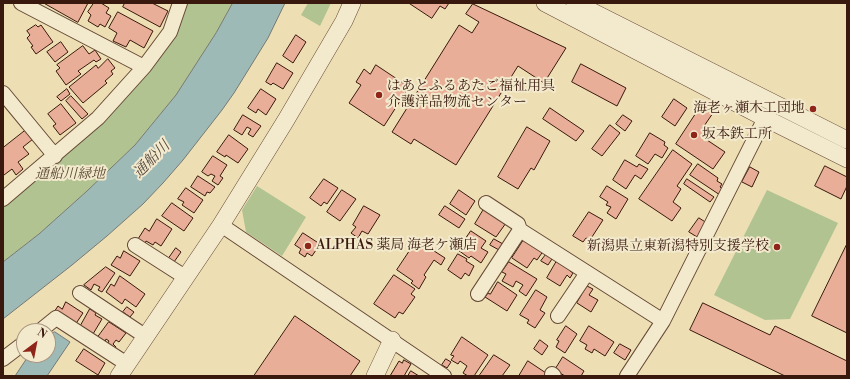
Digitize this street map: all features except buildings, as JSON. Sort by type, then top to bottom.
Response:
[{"type":"street","points":[[21,3],[144,67]]},
{"type":"street","points":[[3,199],[98,118],[144,67],[170,32],[180,3]]},
{"type":"street","points":[[50,323],[56,318],[123,370],[221,225],[333,41],[352,3]]},
{"type":"street","points":[[545,3],[765,118],[847,159]]},
{"type":"street","points":[[575,3],[847,140]]},
{"type":"street","points":[[3,93],[55,156]]},
{"type":"street","points":[[627,376],[663,320],[765,118]]},
{"type":"street","points":[[486,203],[518,224],[520,230],[663,320]]},
{"type":"street","points":[[221,225],[444,376]]},
{"type":"street","points":[[478,294],[520,230]]},
{"type":"street","points":[[135,245],[185,277]]},
{"type":"street","points":[[558,316],[587,273]]},
{"type":"street","points":[[80,293],[146,336]]},
{"type":"street","points":[[375,376],[392,340]]},
{"type":"street","points":[[3,359],[16,349]]},
{"type":"green space","name":"通船川緑地","points":[[185,3],[233,3],[216,33],[176,95],[135,145],[39,234],[3,262],[3,203],[98,118]]},
{"type":"green space","points":[[308,3],[331,3],[320,26],[301,15]]},
{"type":"green space","points":[[257,186],[306,217],[282,256],[246,232],[242,210]]},
{"type":"green space","points":[[767,190],[838,223],[790,319],[765,320],[714,295]]},
{"type":"water","name":"通船川","points":[[233,3],[285,3],[268,38],[222,110],[183,160],[143,204],[72,265],[3,319],[3,262],[39,234],[135,145],[176,95],[216,33]]},
{"type":"water","points":[[56,333],[70,342],[56,363]]},
{"type":"water","points":[[24,363],[56,363],[47,376],[15,376]]},
{"type":"place","name":"はあとふるあたご福祉用具 介護洋品物流センター","points":[[379,95]]},
{"type":"place","name":"海老ヶ瀬木工団地","points":[[813,109]]},
{"type":"place","name":"坂本鉄工所","points":[[694,135]]},
{"type":"place","name":"ALPHAS 薬局 海老ケ瀬店","points":[[308,246]]},
{"type":"place","name":"新潟県立東新潟特別支援学校","points":[[777,247]]}]
